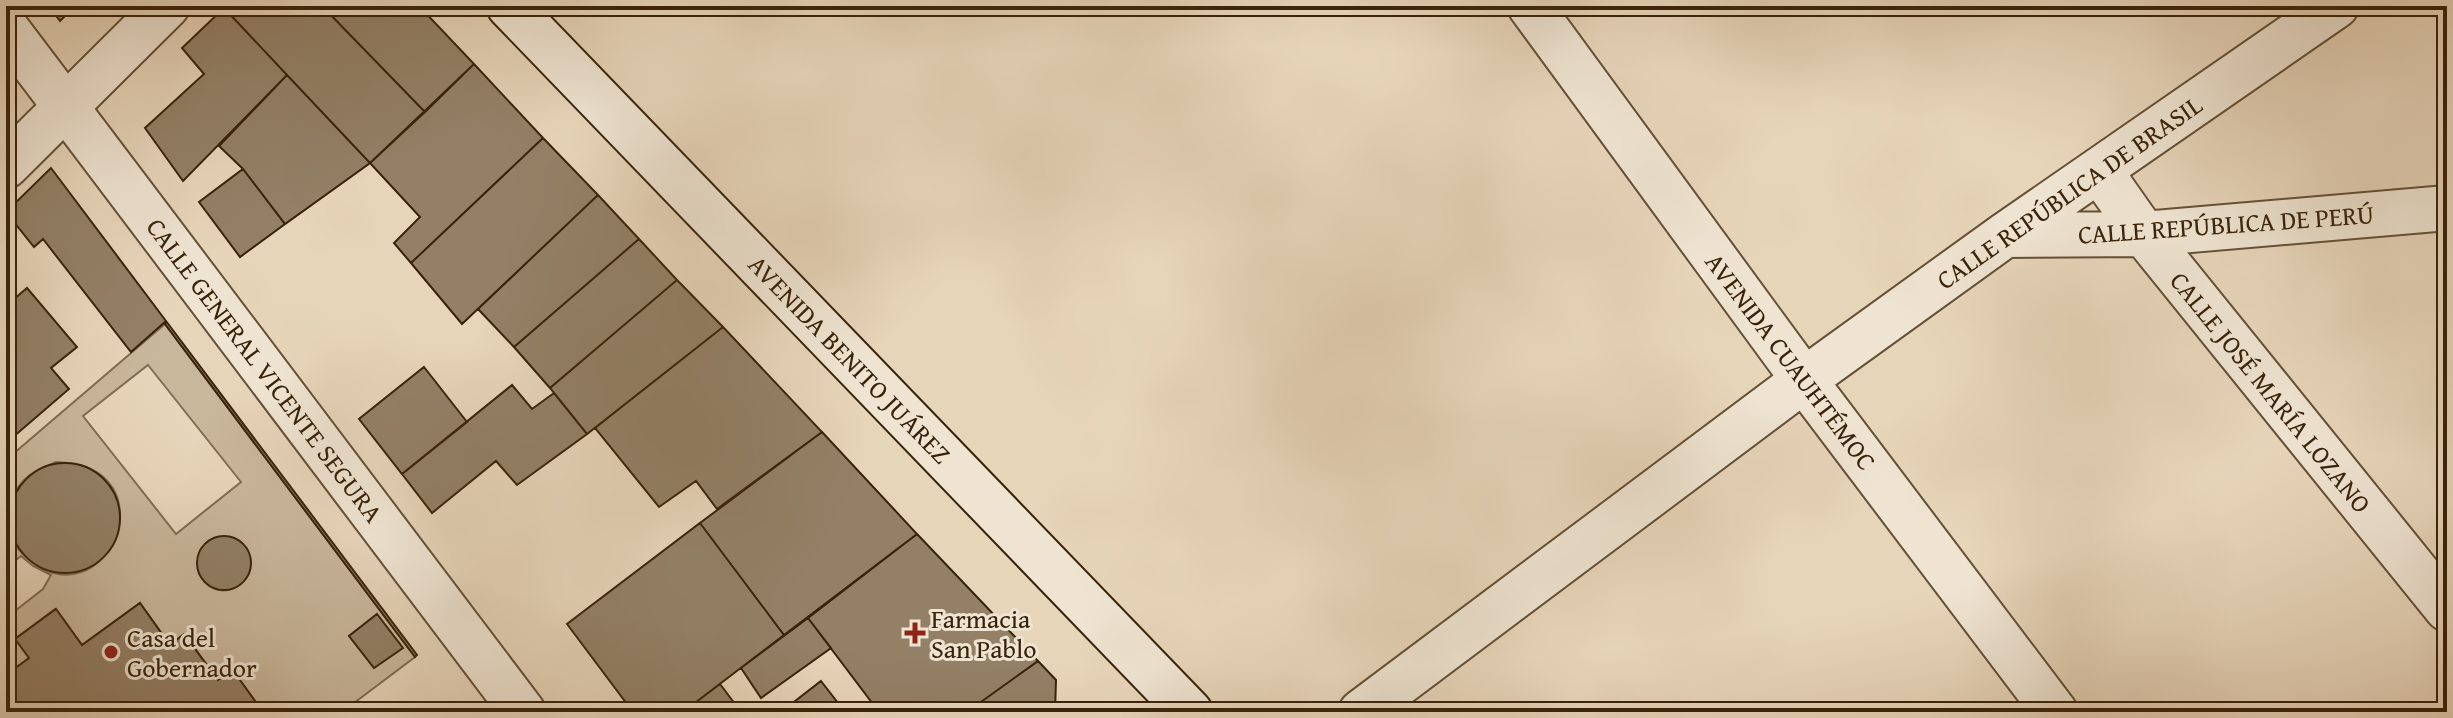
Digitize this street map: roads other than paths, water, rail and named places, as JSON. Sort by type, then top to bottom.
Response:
[{"type":"street","points":[[6,166],[167,6]]},
{"type":"street","name":"AVENIDA BENITO JUÁREZ","points":[[509,6],[1190,712]]},
{"type":"street","name":"AVENIDA CUAUHTÉMOC","points":[[1530,6],[1804,380],[2055,712]]},
{"type":"street","name":"CALLE REPÚBLICA DE BRASIL","points":[[1361,712],[1804,380],[2005,235],[2336,6]]},
{"type":"street","name":"CALLE GENERAL VICENTE SEGURA","points":[[6,28],[523,712]]},
{"type":"street","name":"CALLE JOSÉ MARÍA LOZANO","points":[[2099,170],[2144,234],[2447,609]]},
{"type":"street","name":"CALLE REPÚBLICA DE PERÚ","points":[[2005,235],[2144,234],[2447,208]]},
{"type":"place","name":"Farmacia San Pablo","points":[[915,633]]},
{"type":"place","name":"Casa del Gobernador","points":[[111,652]]}]
